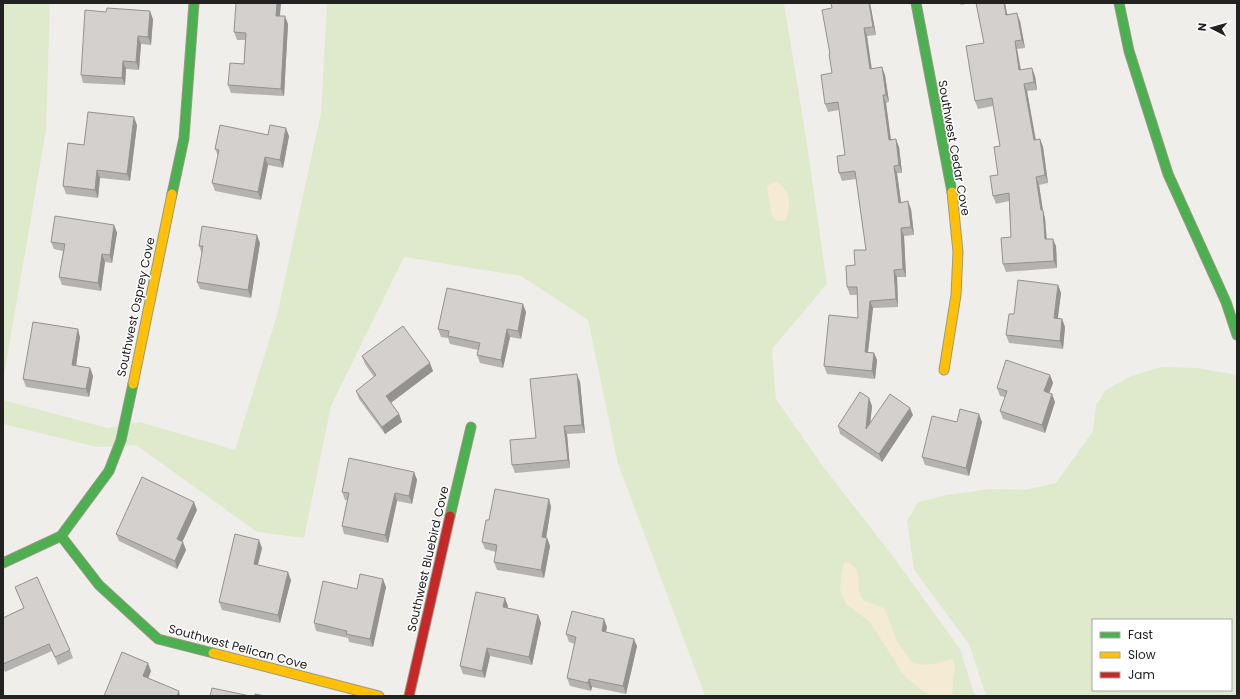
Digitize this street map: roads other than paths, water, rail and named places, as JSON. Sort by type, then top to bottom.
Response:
[{"type":"street","name":"Southwest Osprey Cove","points":[[3,563],[61,536],[109,471],[121,440],[184,138],[194,3]]},
{"type":"street","name":"Southwest Cedar Cove","points":[[916,3],[953,199],[958,252],[956,294],[944,370]]},
{"type":"street","points":[[1119,3],[1129,51],[1168,174],[1226,302],[1237,335]]},
{"type":"street","name":"Southwest Bluebird Cove","points":[[408,696],[471,427]]},
{"type":"street","name":"Southwest Pelican Cove","points":[[61,536],[99,585],[158,639],[380,696]]}]
